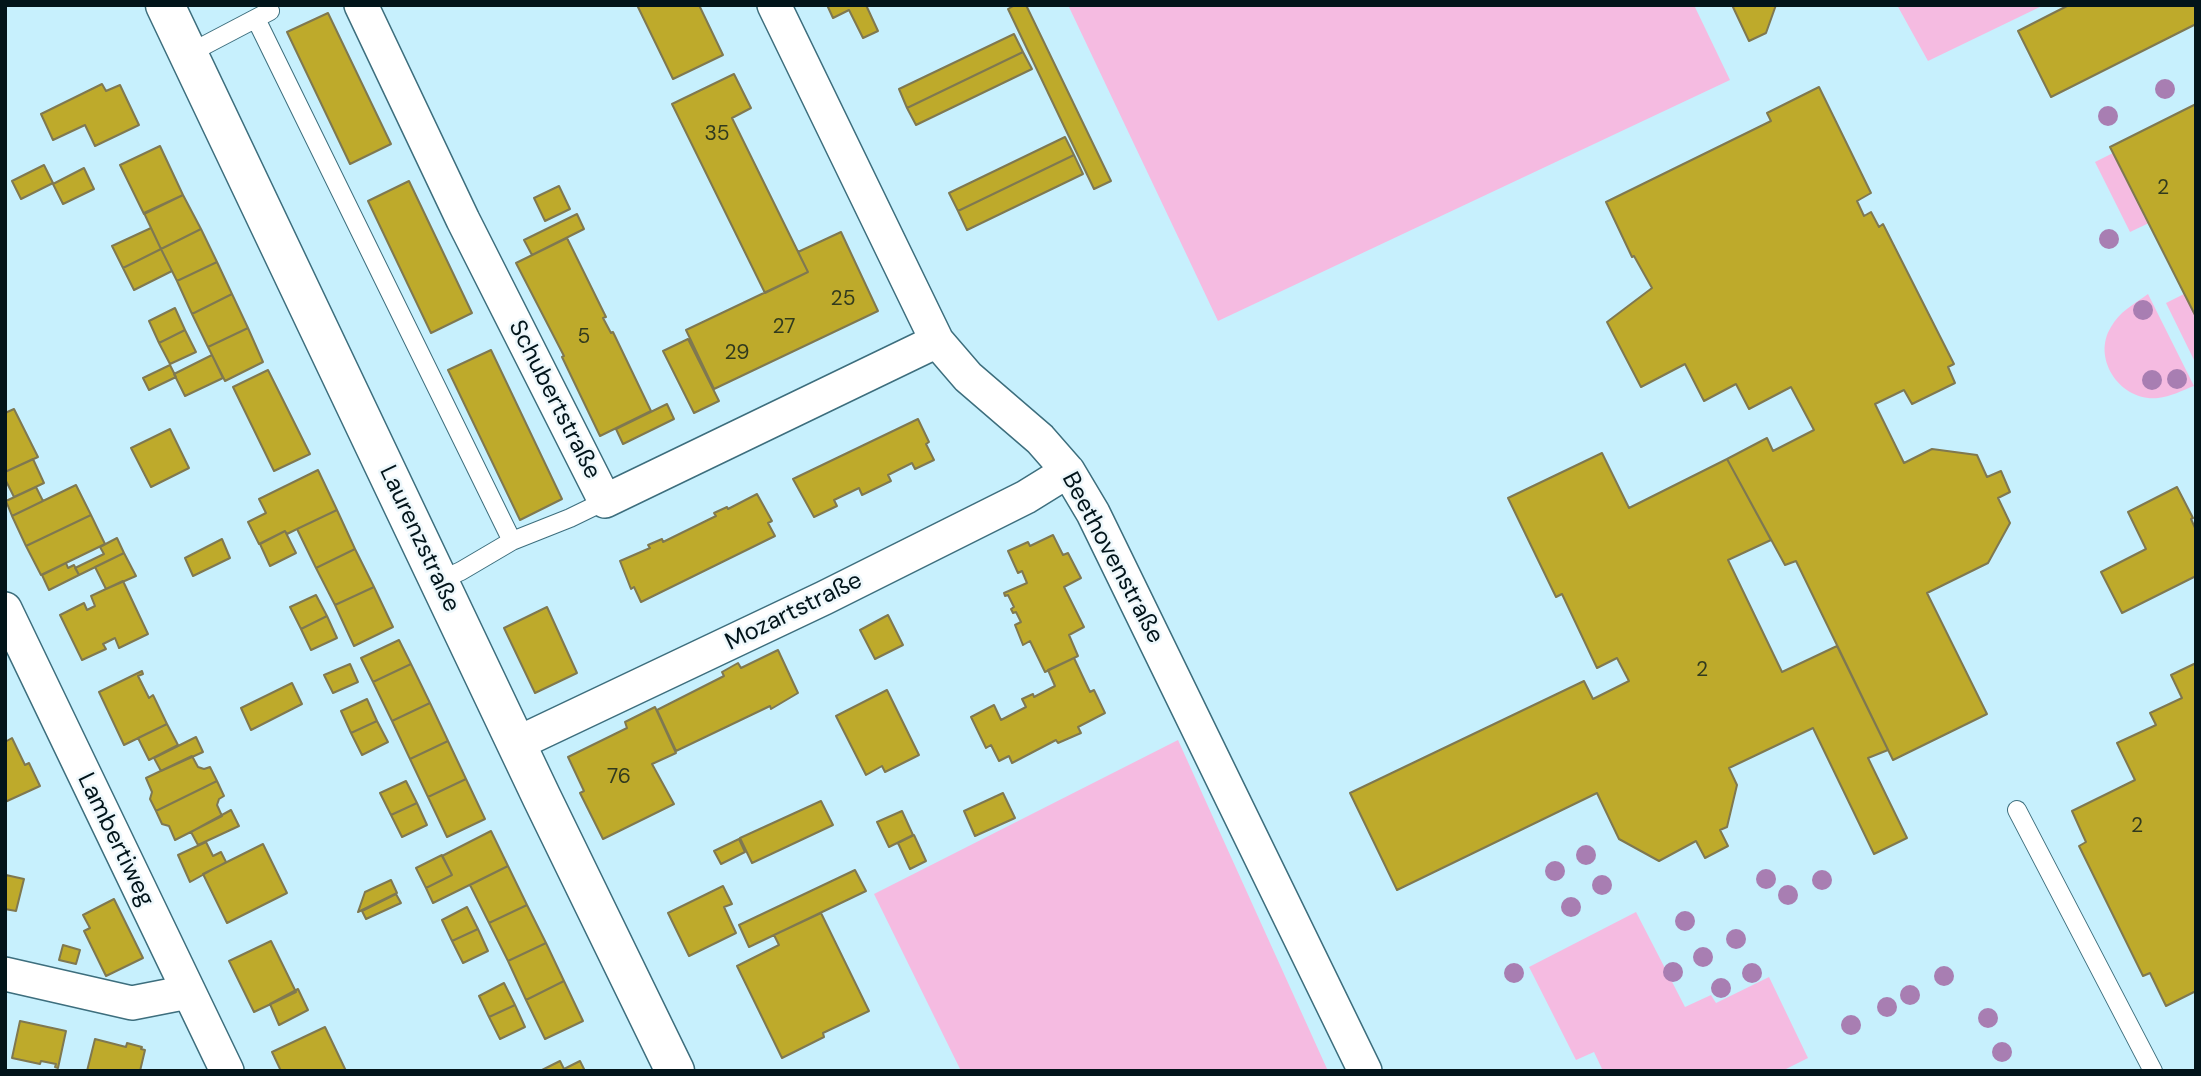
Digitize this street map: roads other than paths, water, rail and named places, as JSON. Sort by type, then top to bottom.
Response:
[{"type":"street","name":"Laurenzstraße","points":[[165,5],[516,744],[675,1071]]},
{"type":"street","name":"Schubertstraße","points":[[361,5],[463,220],[605,501],[937,341]]},
{"type":"street","name":"Beethovenstraße","points":[[774,5],[937,341],[968,377],[1041,439],[1068,471],[1093,513],[1365,1071]]},
{"type":"street","name":"Mozartstraße","points":[[516,744],[824,598],[1026,497],[1068,471]]},
{"type":"street","name":"Lambertiweg","points":[[5,609],[227,1071]]},
{"type":"street","points":[[5,974],[132,1003],[188,992]]},
{"type":"lane","points":[[188,54],[263,15],[512,541]]},
{"type":"lane","points":[[439,581],[512,541],[570,519],[605,501]]},
{"type":"lane","points":[[2017,810],[2152,1071]]}]
